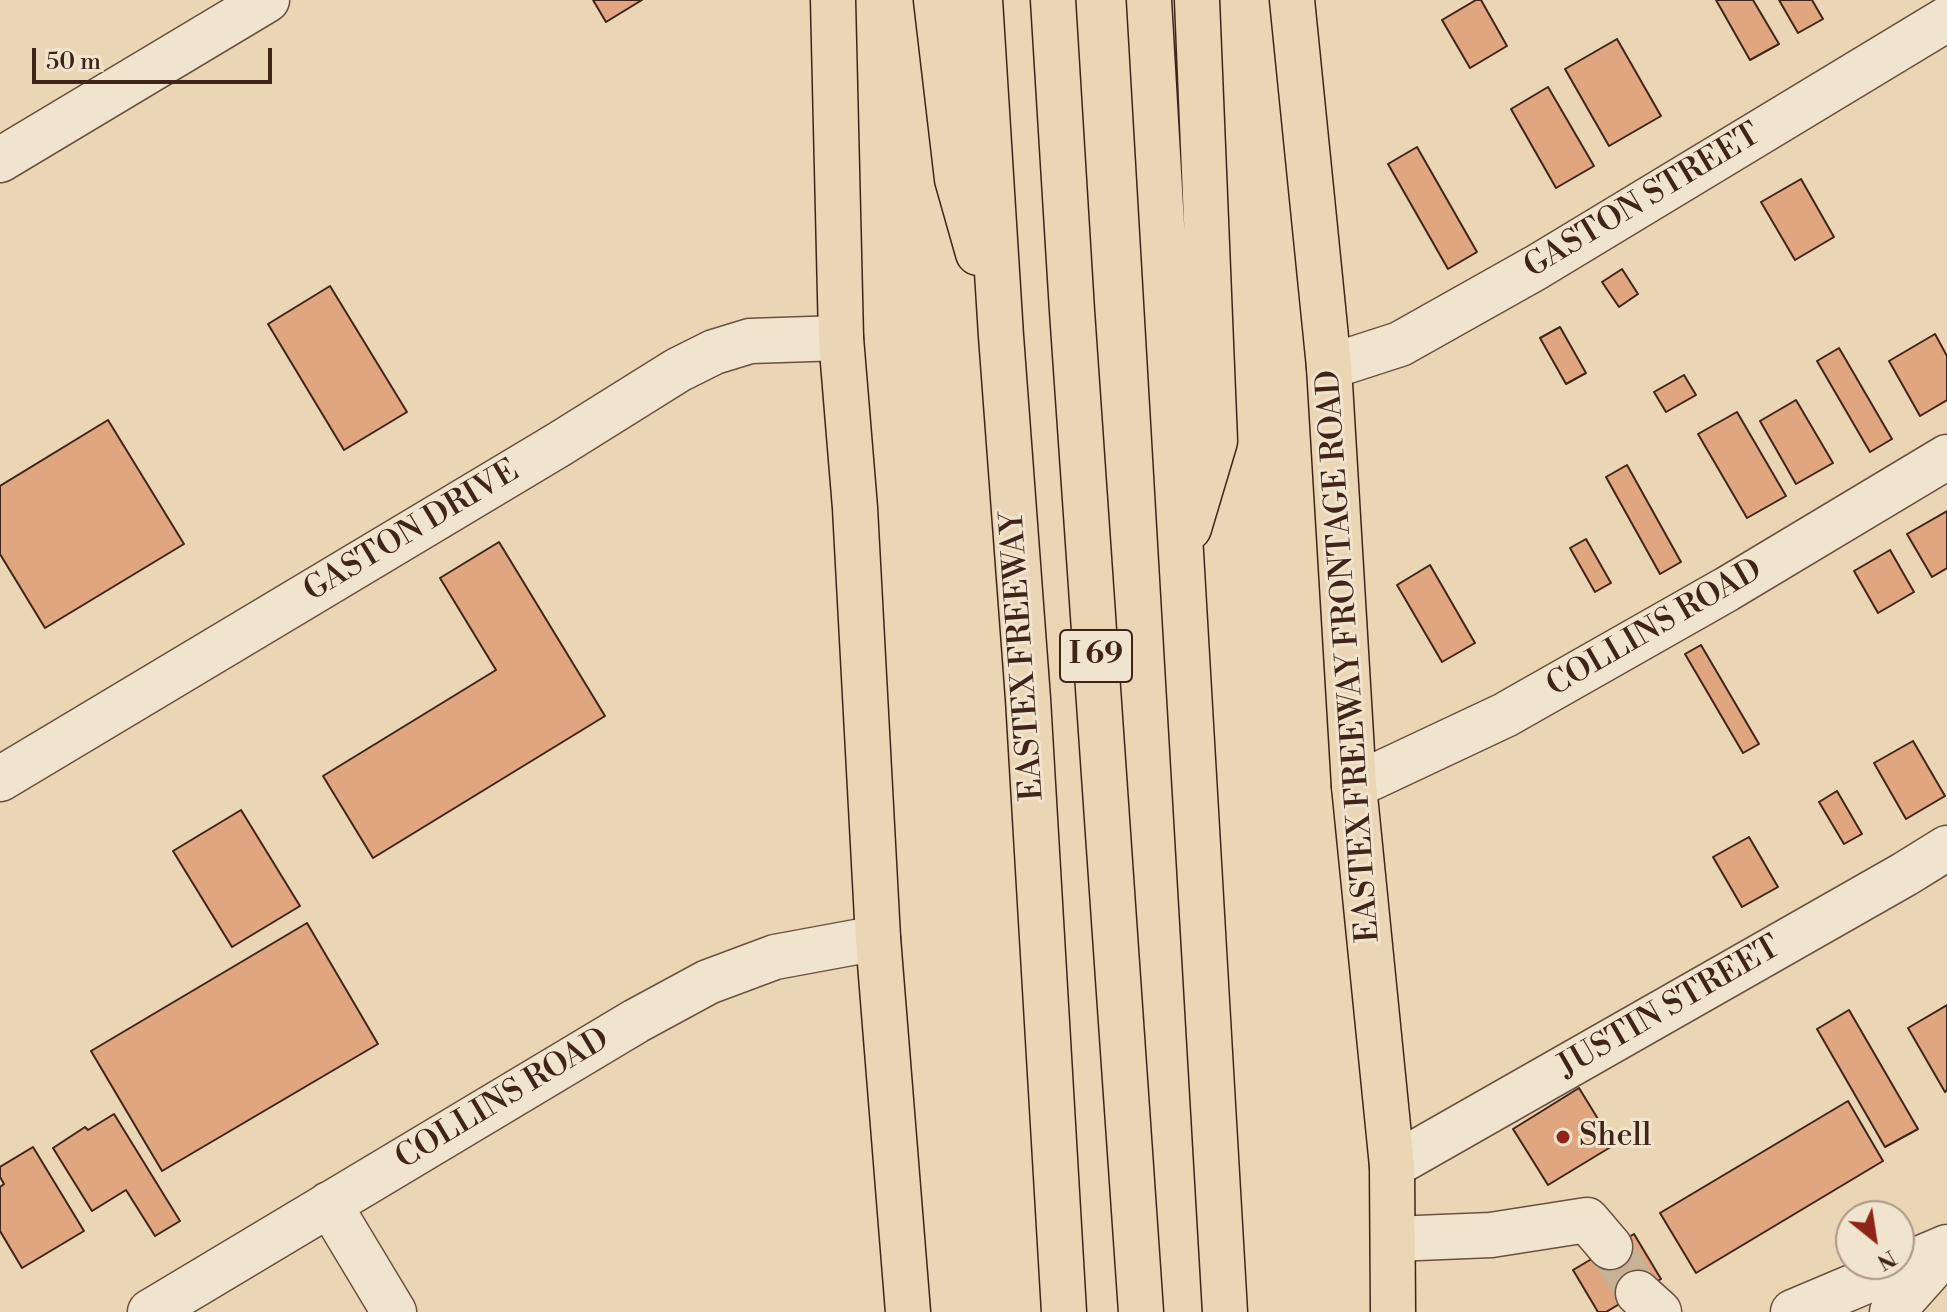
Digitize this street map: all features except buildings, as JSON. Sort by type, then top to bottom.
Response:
[{"type":"main road","points":[[833,0],[841,338],[855,508],[878,938],[908,1312]]},
{"type":"main road","points":[[936,0],[957,179],[1001,336]]},
{"type":"main road","name":"EASTEX FREEWAY","points":[[980,0],[1028,699],[1064,1312]]},
{"type":"main road","name":"I 69","points":[[1053,0],[1141,1312]]},
{"type":"main road","points":[[1149,0],[1225,1312]]},
{"type":"main road","points":[[1181,557],[1215,441],[1197,0]]},
{"type":"main road","name":"EASTEX FREEWAY FRONTAGE ROAD","points":[[1292,0],[1329,367],[1354,786],[1392,1166],[1393,1312]]},
{"type":"main road","points":[[1393,1253],[1410,1298],[1424,1312]]},
{"type":"street","points":[[0,160],[267,0]]},
{"type":"street","name":"GASTON STREET","points":[[1329,367],[1400,344],[1537,267],[1947,19]]},
{"type":"street","name":"GASTON DRIVE","points":[[0,779],[678,370],[714,352],[750,341],[841,338]]},
{"type":"street","name":"COLLINS ROAD","points":[[1354,786],[1505,715],[1727,589],[1947,457]]},
{"type":"street","name":"JUSTIN STREET","points":[[1392,1166],[1947,848]]},
{"type":"street","name":"COLLINS ROAD","points":[[150,1312],[636,1021],[708,982],[775,957],[878,938]]},
{"type":"street","points":[[329,1204],[394,1312]]},
{"type":"street","points":[[1393,1253],[1587,1220],[1610,1247]]},
{"type":"street","points":[[1793,1312],[1947,1249]]},
{"type":"street","points":[[1892,1312],[1947,1249]]},
{"type":"tunnel","points":[[1610,1247],[1638,1293]]},
{"type":"place","name":"Shell","points":[[1563,1137]]}]
